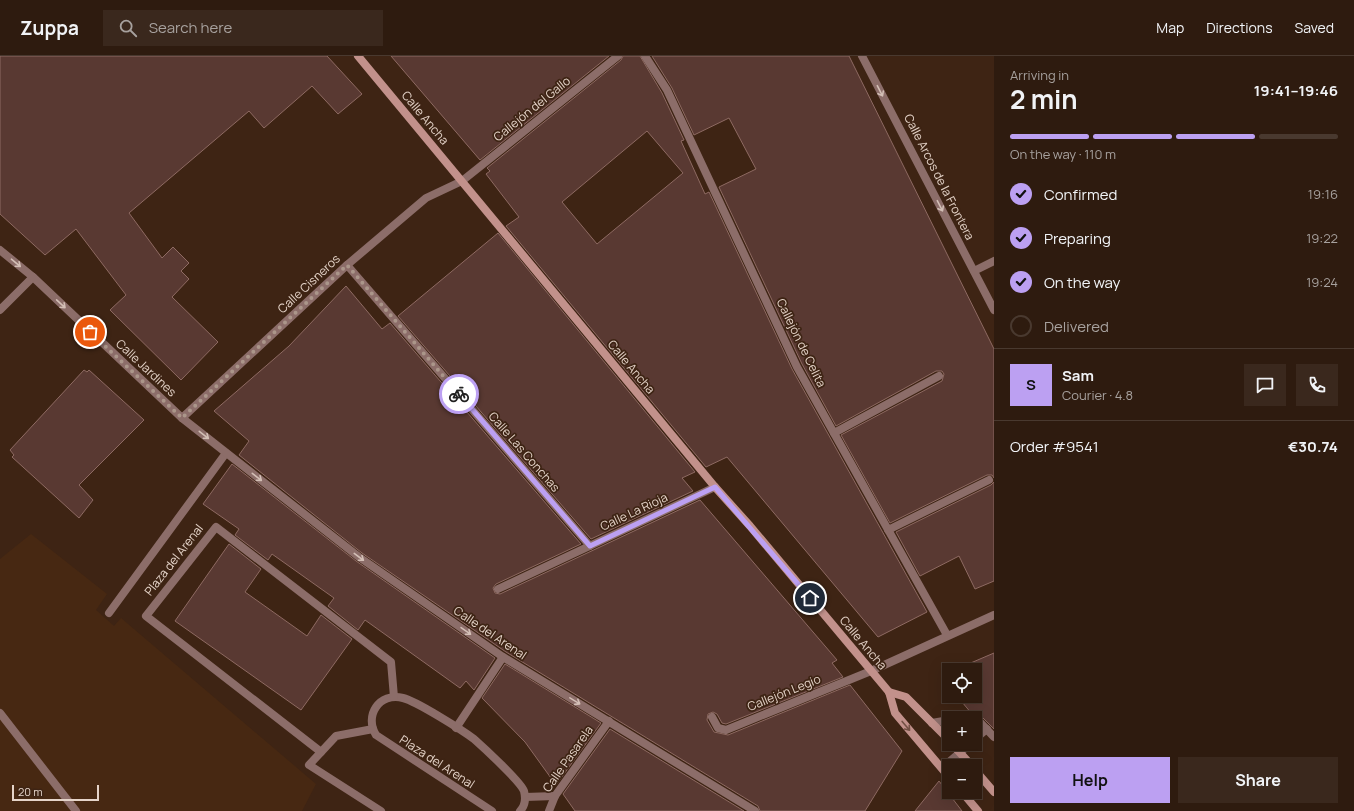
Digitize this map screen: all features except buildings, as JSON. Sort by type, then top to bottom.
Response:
[{"type":"main road","name":"Calle Ancha","points":[[358,56],[715,487],[750,526],[889,692]]},
{"type":"main road","points":[[942,733],[906,696],[889,692],[895,713],[942,768]]},
{"type":"main road","points":[[960,752],[966,759]]},
{"type":"main road","points":[[982,778],[994,792]]},
{"type":"main road","points":[[968,799],[978,811]]},
{"type":"street","name":"Callejón del Gallo","points":[[462,181],[618,56]]},
{"type":"street","name":"Callejón de Celita","points":[[645,56],[667,90],[797,367],[947,635]]},
{"type":"street","name":"Calle Arcos de la Frontera","points":[[862,56],[994,310]]},
{"type":"street","name":"Calle Cisneros","points":[[182,418],[347,265],[426,198],[462,181]]},
{"type":"street","name":"Calle Jardines","points":[[0,250],[32,277],[182,418],[226,453]]},
{"type":"street","points":[[974,271],[994,261]]},
{"type":"street","name":"Calle Las Conchas","points":[[347,265],[590,546]]},
{"type":"street","points":[[0,310],[32,277]]},
{"type":"street","points":[[834,433],[939,376]]},
{"type":"street","points":[[109,613],[226,453]]},
{"type":"street","name":"Calle del Arenal","points":[[226,453],[359,557],[503,657],[755,811]]},
{"type":"street","points":[[888,530],[988,480]]},
{"type":"street","name":"Calle La Rioja","points":[[498,589],[715,487]]},
{"type":"street","name":"Plaza del Arenal","points":[[321,752],[146,616],[216,526],[391,662],[394,697]]},
{"type":"street","name":"Callejón Legio","points":[[712,717],[718,728],[726,730],[871,671],[947,635],[994,615]]},
{"type":"street","points":[[456,728],[503,657]]},
{"type":"street","points":[[381,811],[309,765],[336,736],[372,729],[371,723],[373,710],[382,701],[394,697],[411,701],[473,739],[521,785],[525,797],[524,804],[520,811]]},
{"type":"street","points":[[0,713],[76,811]]},
{"type":"street","name":"Calle Pasarela","points":[[549,811],[555,796],[609,721]]},
{"type":"street","points":[[932,723],[942,721]]},
{"type":"street","points":[[982,724],[994,737]]},
{"type":"street","name":"Plaza del Arenal","points":[[372,729],[381,740],[492,811]]},
{"type":"street","points":[[982,734],[987,729]]},
{"type":"street","points":[[952,759],[960,752]]},
{"type":"street","points":[[525,797],[555,796]]},
{"type":"shaded area","points":[[31,534],[107,594],[96,610],[114,626],[121,618],[316,784],[302,811],[0,811],[0,559]]},
{"type":"way so far","points":[[90,332],[182,418],[347,265],[459,394]]},
{"type":"route","points":[[459,394],[590,546],[715,487],[750,526],[810,598]]}]
